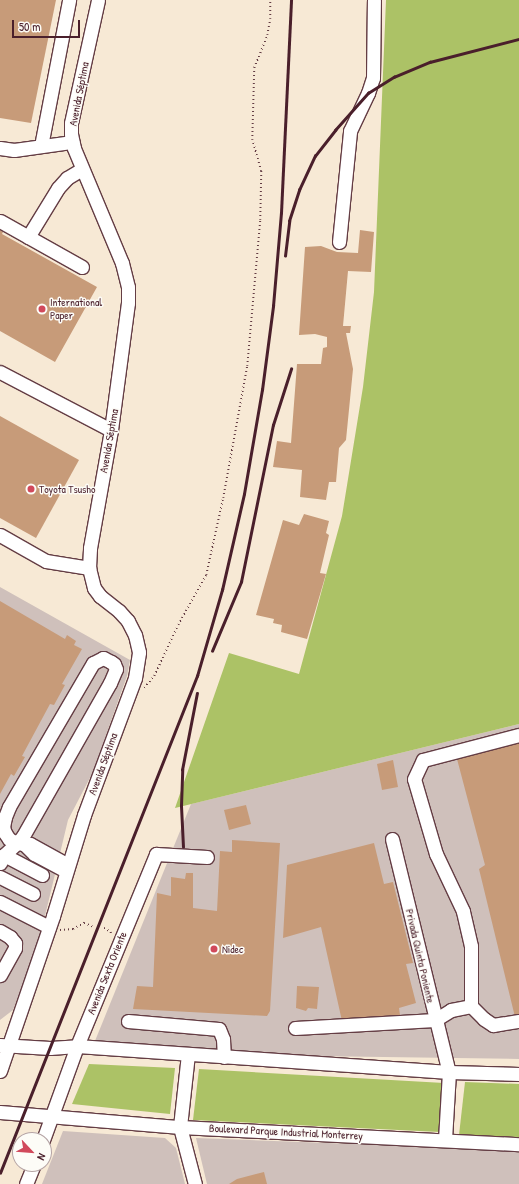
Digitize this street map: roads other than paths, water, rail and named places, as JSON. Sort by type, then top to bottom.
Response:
[{"type":"street","points":[[41,146],[69,0]]},
{"type":"street","name":"Avenida Séptima","points":[[0,1071],[5,1045],[49,927],[84,815],[135,678],[139,652],[135,635],[128,621],[100,596],[94,588],[89,568],[90,548],[111,430],[127,322],[128,287],[122,263],[72,142],[71,123],[98,0]]},
{"type":"street","points":[[339,242],[350,131],[368,93],[373,78],[374,0]]},
{"type":"street","points":[[0,148],[14,150],[72,142]]},
{"type":"street","points":[[28,237],[58,188],[67,178],[82,169]]},
{"type":"street","points":[[0,221],[82,267]]},
{"type":"street","points":[[0,372],[111,430]]},
{"type":"street","points":[[0,536],[46,561],[89,568]]},
{"type":"street","points":[[42,875],[2,859],[20,843],[110,683],[116,669],[114,664],[103,658],[93,663],[9,807],[2,827],[9,839],[20,843],[30,844],[67,868]]},
{"type":"street","points":[[519,735],[423,760],[414,779],[436,854],[463,911],[472,946],[471,1006],[493,1026],[519,1021]]},
{"type":"street","name":"Privada Quinta Poniente","points":[[392,839],[435,1020],[449,1072],[445,1140]]},
{"type":"street","name":"Avenida Sexta Oriente","points":[[47,1132],[77,1046],[156,854],[207,857]]},
{"type":"street","points":[[0,877],[33,894]]},
{"type":"street","points":[[0,902],[49,927]]},
{"type":"street","points":[[0,932],[10,937],[15,943],[15,948],[0,975]]},
{"type":"street","points":[[295,1028],[435,1020],[451,1010],[471,1006]]},
{"type":"street","points":[[128,1021],[219,1029],[222,1034],[224,1057]]},
{"type":"street","points":[[5,1045],[50,1048],[77,1046],[449,1072],[519,1074]]},
{"type":"street","points":[[188,1054],[180,1127],[195,1184]]},
{"type":"street","name":"Boulevard Parque Industrial Monterrey","points":[[0,1112],[53,1115],[180,1127],[519,1144]]},
{"type":"street","points":[[26,1184],[31,1172]]},
{"type":"railway","points":[[0,1173],[197,676],[222,590],[244,494],[262,390],[273,306],[281,213],[291,0]]},
{"type":"railway","points":[[285,256],[289,221],[299,190],[315,156],[335,130],[368,93],[394,77],[430,62],[519,39]]},
{"type":"railway","points":[[212,651],[241,582],[273,425],[291,369]]},
{"type":"railway","points":[[183,847],[181,806],[182,770],[197,693]]},
{"type":"place","name":"International Paper","points":[[42,309]]},
{"type":"place","name":"Toyota Tsusho","points":[[31,489]]},
{"type":"place","name":"Nidec","points":[[214,949]]}]
